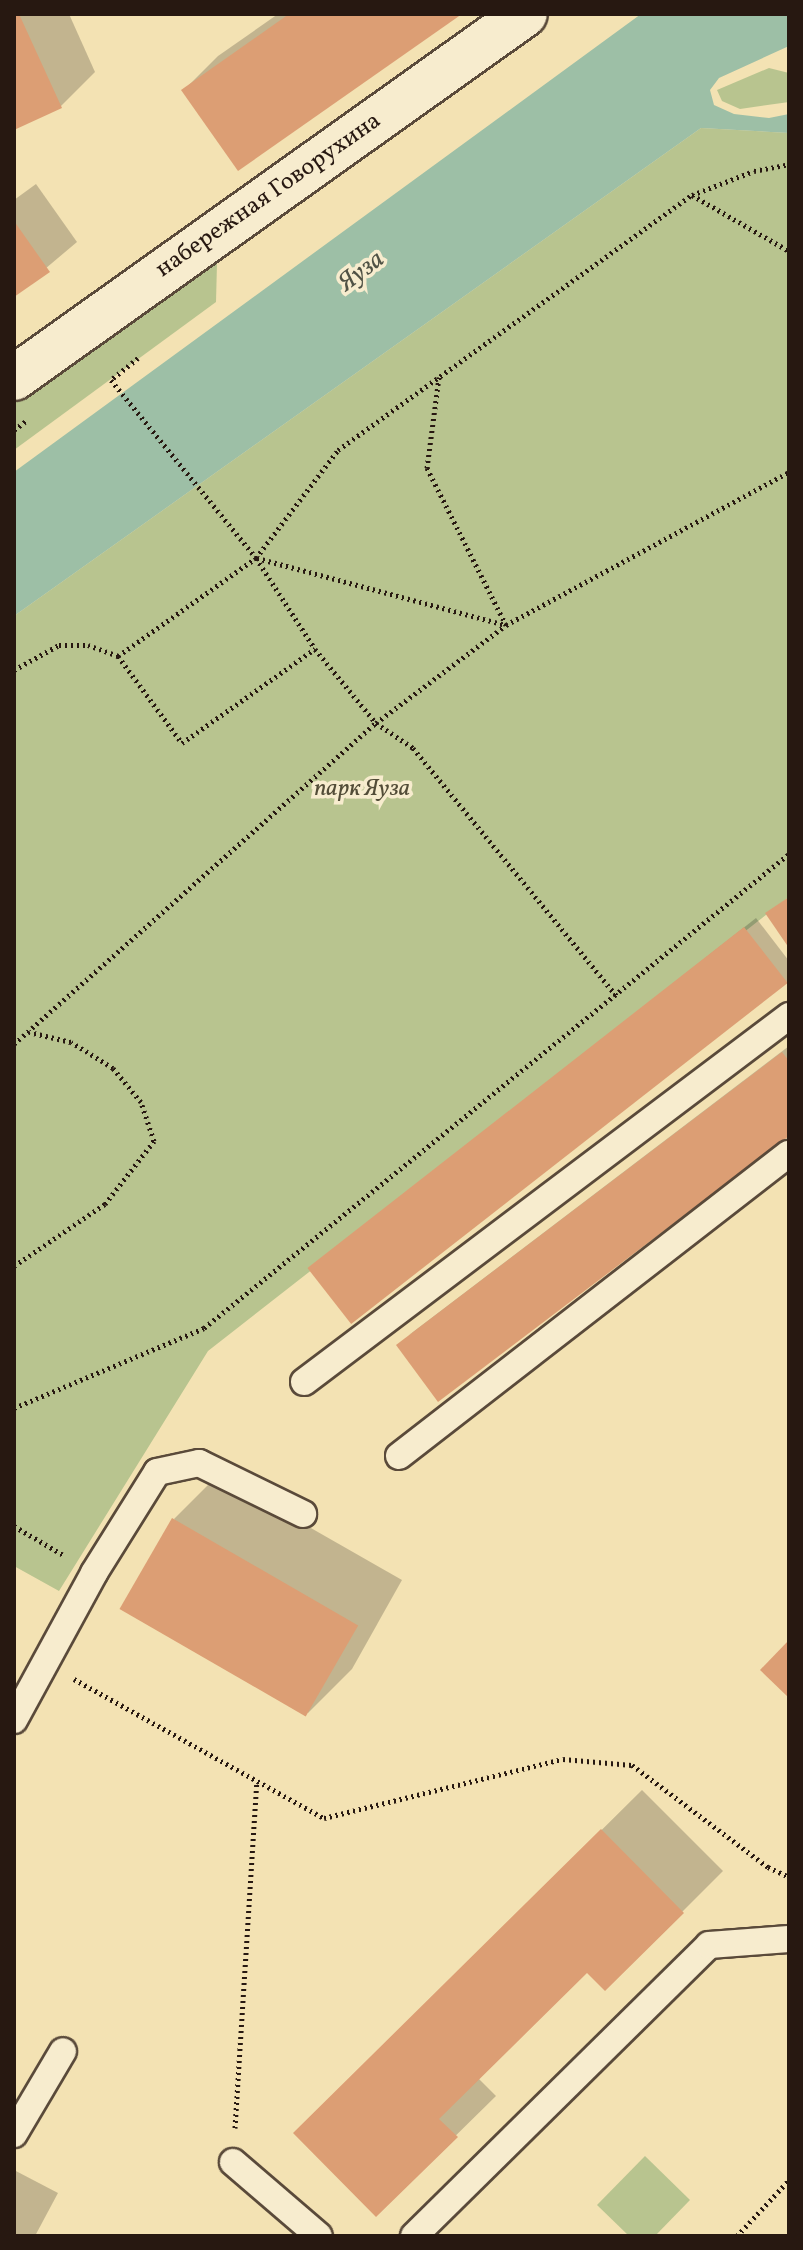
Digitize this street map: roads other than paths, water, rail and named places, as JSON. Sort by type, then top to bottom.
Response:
[{"type":"street","name":"набережная Говорухина","points":[[14,378],[525,14]]},
{"type":"lane","points":[[304,1382],[789,1016]]},
{"type":"lane","points":[[399,1456],[789,1154]]},
{"type":"lane","points":[[14,1720],[94,1573],[157,1472],[199,1463],[303,1514]]},
{"type":"lane","points":[[414,2236],[709,1945],[789,1939]]},
{"type":"lane","points":[[14,2134],[63,2051]]},
{"type":"lane","points":[[233,2162],[319,2236]]},
{"type":"water","name":"Яуза","points":[[641,14],[789,14],[789,46],[719,78],[710,90],[714,105],[734,114],[769,118],[789,114],[789,133],[701,128],[14,616],[14,472]]},
{"type":"park label","name":"парк Яуза","points":[[362,790]]}]
